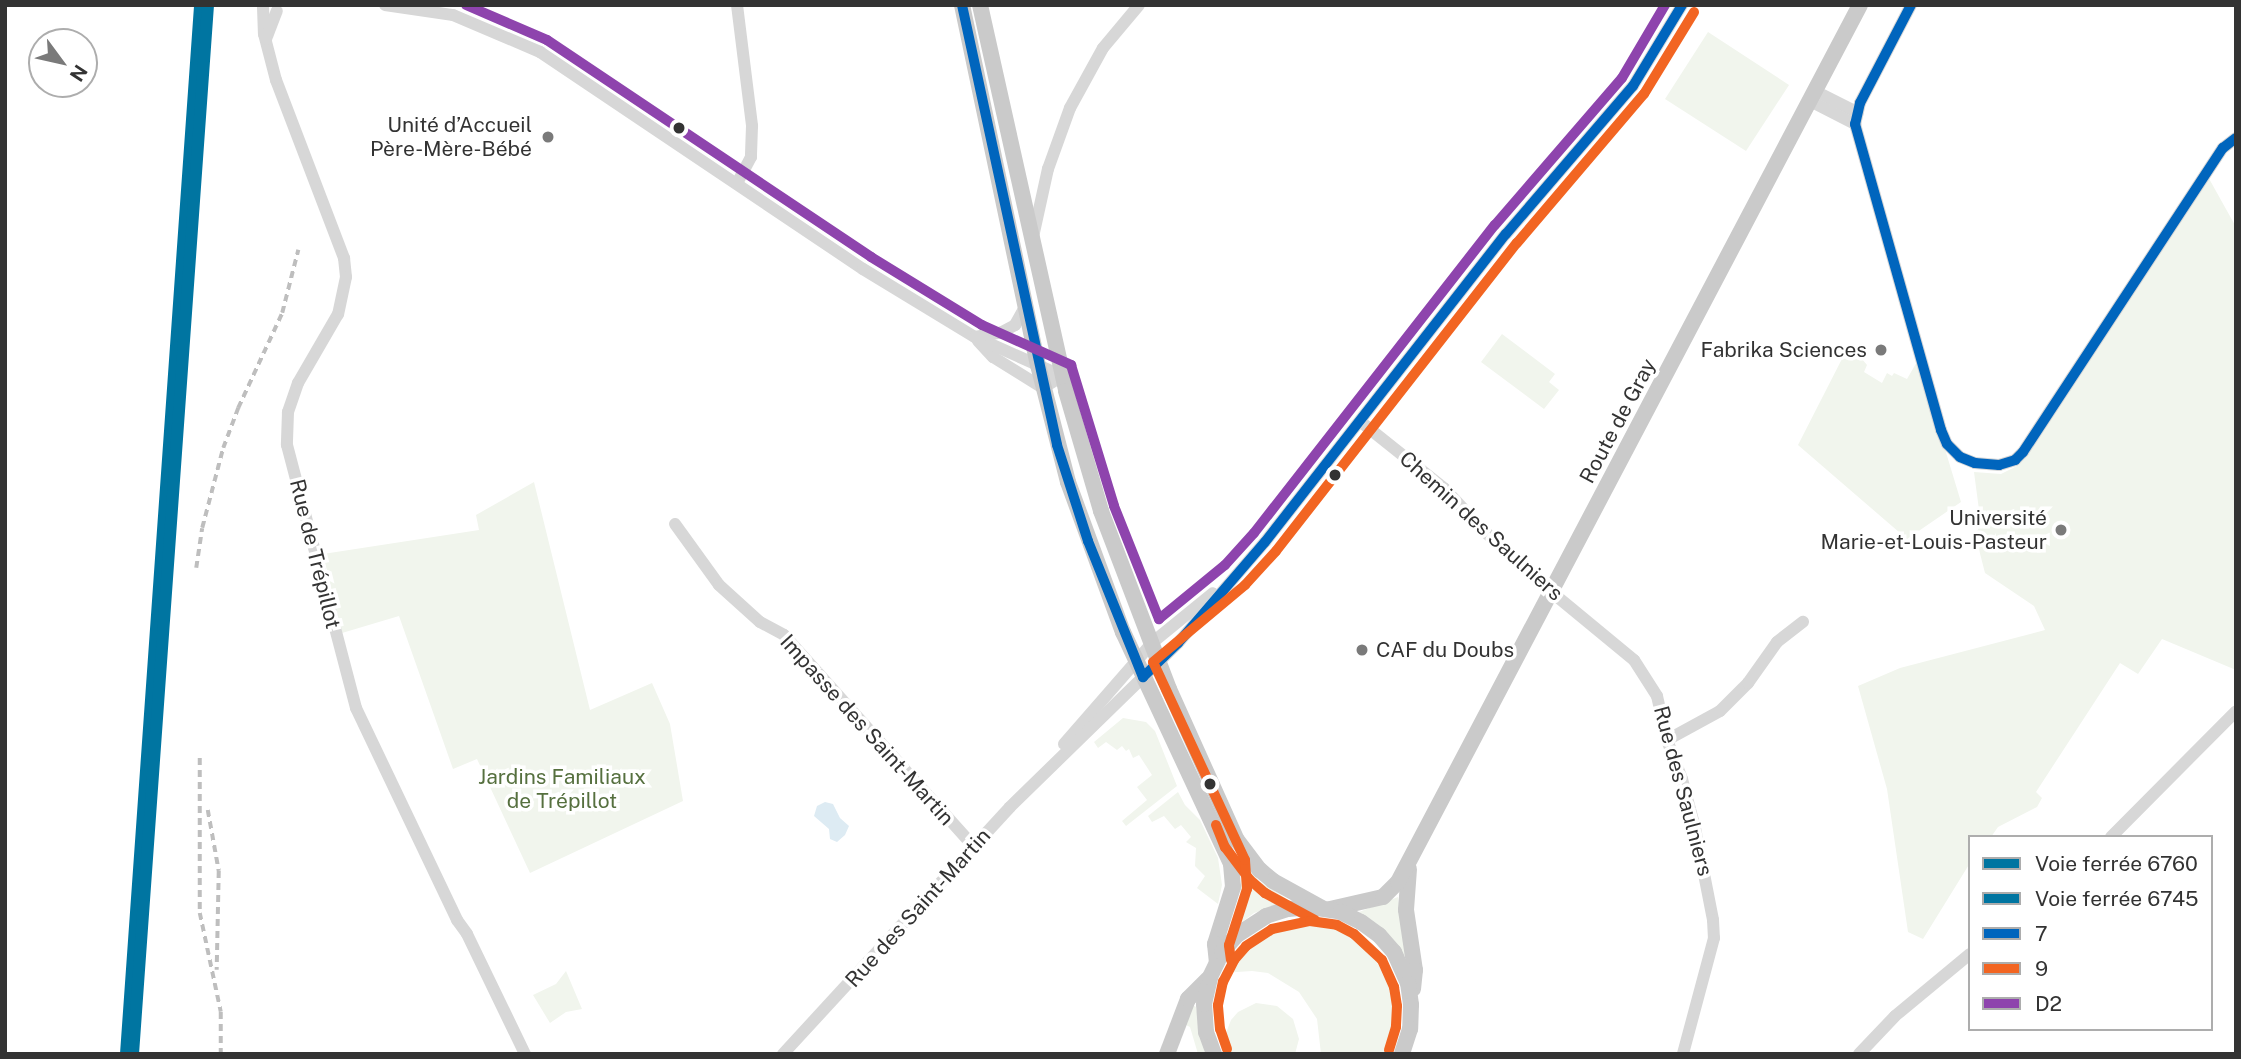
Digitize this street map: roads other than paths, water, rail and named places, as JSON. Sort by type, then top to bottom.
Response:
[{"type":"main road","points":[[962,5],[1043,388],[1088,541],[1143,677],[1231,864],[1233,887],[1215,944],[1204,1018],[1214,1054]]},
{"type":"main road","points":[[980,5],[1062,376],[1101,511],[1171,692],[1243,849],[1273,881],[1326,909],[1361,922],[1387,943],[1404,972],[1411,1005]]},
{"type":"main road","name":"Route de Gray","points":[[1167,1054],[1188,999],[1213,970],[1229,943],[1256,921],[1288,909],[1326,909],[1383,897],[1398,882],[1817,98],[1860,5]]},
{"type":"main road","name":"Route de Gray","points":[[1402,1053],[1410,1028],[1415,970],[1406,910],[1411,855]]},
{"type":"street","points":[[385,5],[453,15],[540,52],[863,269],[975,337],[1062,376]]},
{"type":"street","points":[[737,5],[752,126],[751,157],[737,183]]},
{"type":"street","points":[[1033,238],[1048,169],[1070,108],[1103,48],[1139,5]]},
{"type":"street","points":[[1235,575],[1361,422],[1506,234],[1633,86],[1682,5]]},
{"type":"street","points":[[1911,5],[1856,119],[1941,430],[1947,444],[1960,457],[1987,465],[2015,460],[2023,452],[2223,148],[2236,138]]},
{"type":"street","points":[[262,6],[282,8],[265,39]]},
{"type":"street","name":"Rue de Trépillot","points":[[262,6],[265,39],[298,141],[344,258],[346,277],[338,314],[298,383],[288,412],[287,445],[356,708],[457,920],[525,1054]]},
{"type":"street","points":[[1817,98],[1856,119]]},
{"type":"street","points":[[975,337],[1002,332],[1014,325],[1025,307]]},
{"type":"street","points":[[975,337],[993,357],[1043,388],[1062,376]]},
{"type":"street","name":"Chemin des Saulniers","points":[[1361,422],[1445,489],[1482,529],[1568,605]]},
{"type":"street","name":"Impasse des Saint-Martin","points":[[675,524],[719,585],[760,622],[784,635],[974,847]]},
{"type":"street","name":"Rue des Saint-Martin","points":[[1054,763],[1064,744],[1136,659],[1235,575]]},
{"type":"street","name":"Rue des Saint-Martin","points":[[783,1054],[1054,763],[1160,661],[1235,575]]},
{"type":"street","name":"Rue des Saulniers","points":[[1568,605],[1643,671],[1657,696],[1667,740],[1682,779],[1695,828],[1714,938],[1683,1054]]},
{"type":"street","points":[[1667,740],[1720,711],[1748,684],[1777,642],[1803,622]]},
{"type":"street","points":[[2113,835],[2236,711]]},
{"type":"street","points":[[1859,1054],[1895,1016],[1968,956]]},
{"type":"railway","points":[[196,568],[202,528],[223,448],[238,408],[282,313],[298,250]]},
{"type":"railway","points":[[200,758],[200,913],[221,1012],[221,1054]]},
{"type":"railway","points":[[208,810],[219,871],[217,970]]},
{"type":"rail line","name":"6760","points":[[126,1054],[200,5]]},
{"type":"rail line","name":"6745","points":[[133,1054],[208,5]]},
{"type":"place","name":"Unité d’Accueil Père-Mère-Bébé","points":[[548,137]]},
{"type":"place","name":"Fabrika Sciences","points":[[1881,350]]},
{"type":"place","name":"Université Marie-et-Louis-Pasteur","points":[[2061,530]]},
{"type":"place","name":"CAF du Doubs","points":[[1362,650]]},
{"type":"park label","name":"Jardins Familiaux de Trépillot","points":[[562,789]]}]
